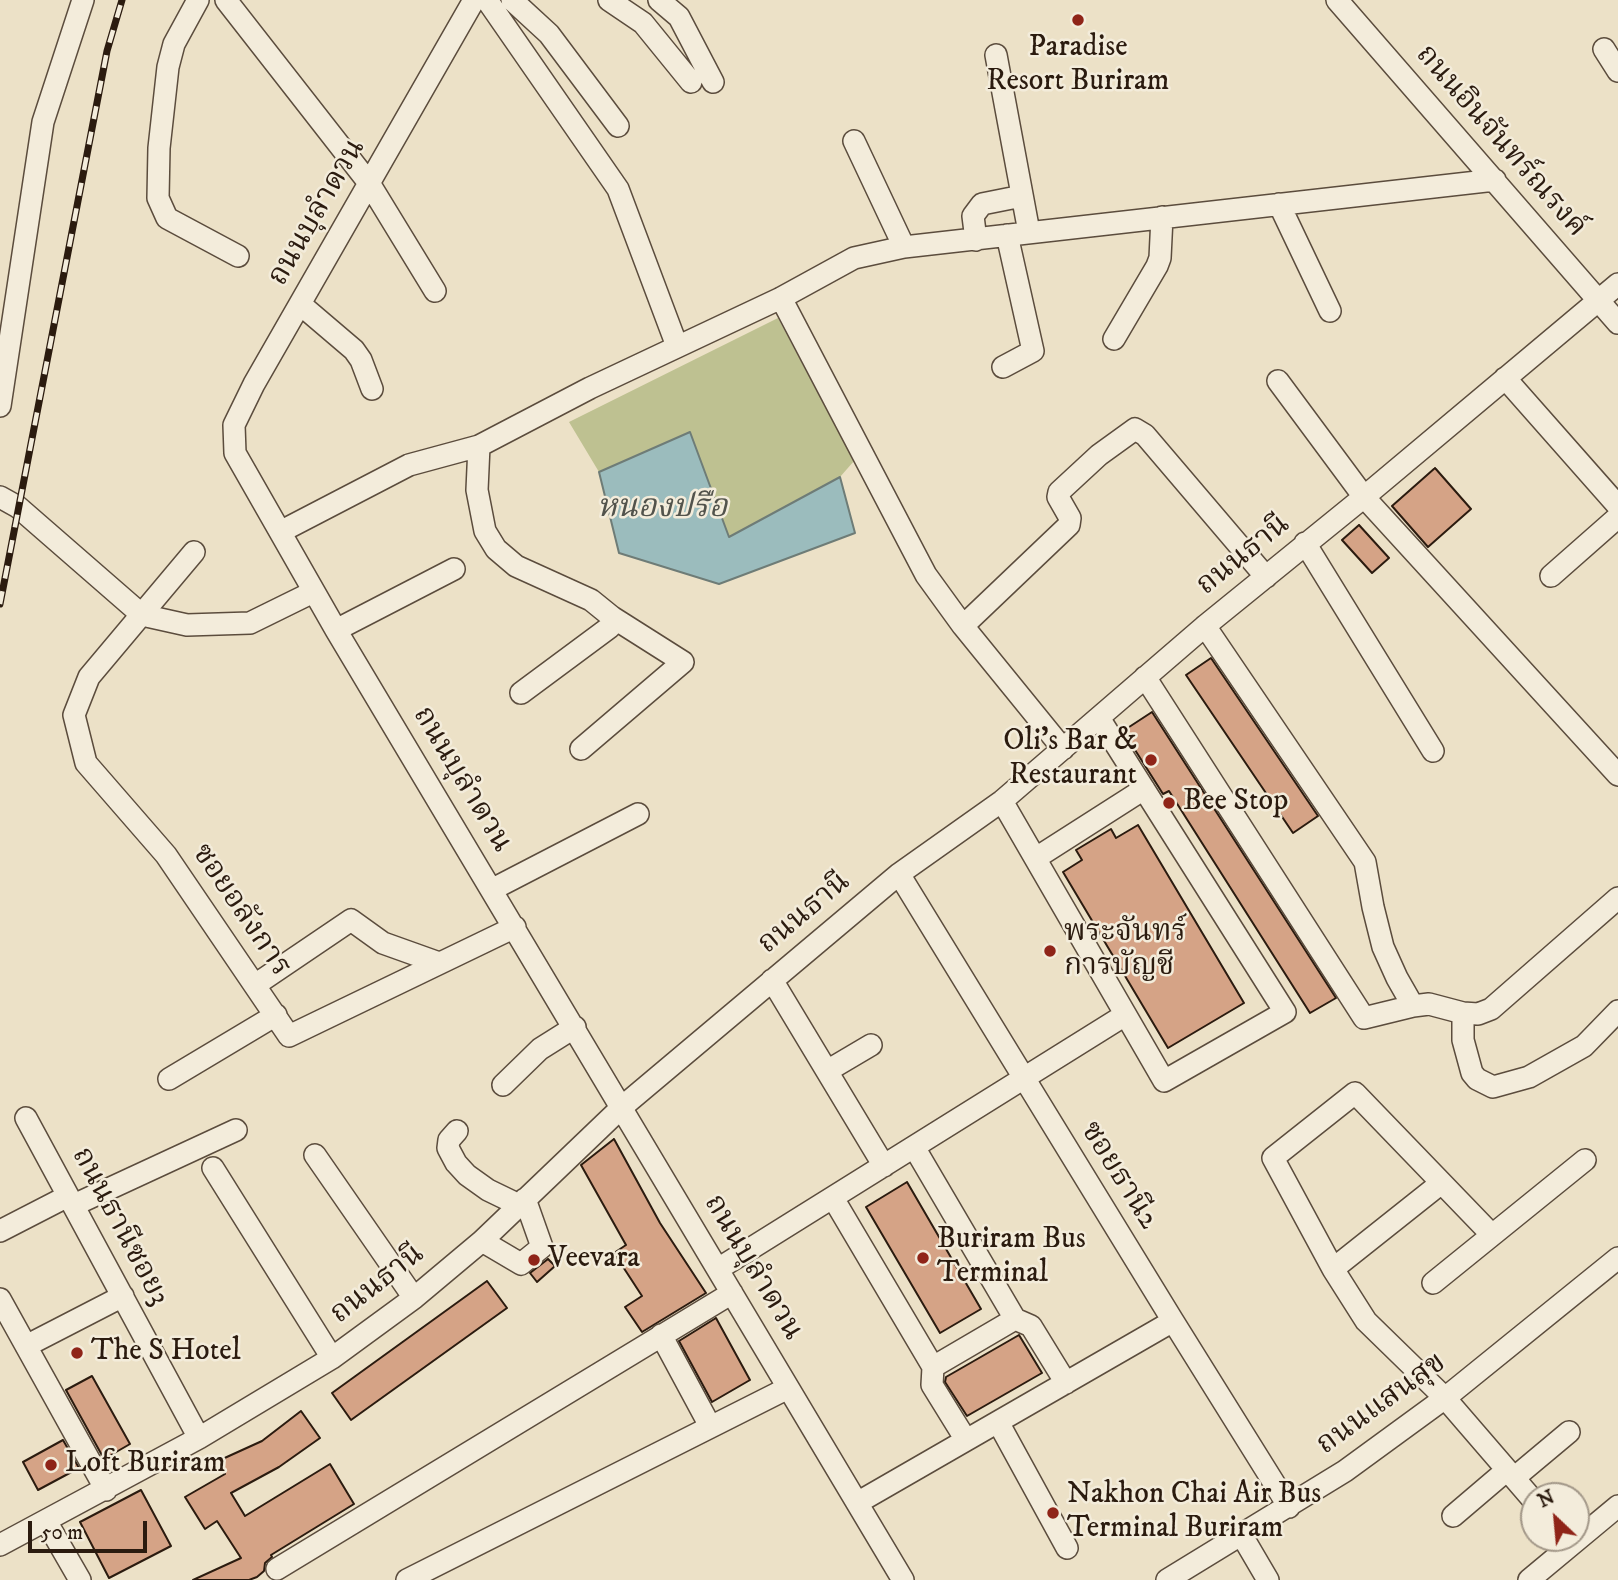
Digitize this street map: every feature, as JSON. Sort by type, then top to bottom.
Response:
[{"type":"street","points":[[0,406],[9,293],[43,122],[83,0]]},
{"type":"street","points":[[198,0],[174,44],[168,67],[159,148],[158,198],[167,218],[238,256]]},
{"type":"street","points":[[226,0],[369,183],[435,291]]},
{"type":"street","name":"ถนนบุลำดวน","points":[[474,0],[254,384],[234,425],[235,453],[313,592],[903,1580]]},
{"type":"street","points":[[487,0],[618,189],[677,346]]},
{"type":"street","points":[[512,0],[549,34],[618,126]]},
{"type":"street","points":[[659,0],[679,16],[713,82]]},
{"type":"street","name":"ถนนอินจันทร์ณรงค์","points":[[1336,0],[1618,323]]},
{"type":"street","points":[[617,3],[643,23],[691,82]]},
{"type":"street","points":[[1604,49],[1618,71]]},
{"type":"street","points":[[996,55],[1022,196],[1018,234],[1033,351],[1003,367]]},
{"type":"street","points":[[854,141],[904,247]]},
{"type":"street","points":[[280,532],[409,465],[479,446],[677,346],[781,298],[854,258],[904,247],[1495,180]]},
{"type":"street","points":[[976,240],[973,216],[982,204],[1022,196]]},
{"type":"street","points":[[1279,204],[1330,311]]},
{"type":"street","points":[[1114,339],[1157,266],[1160,258],[1161,217]]},
{"type":"street","name":"ถนนธานี","points":[[0,1544],[106,1490],[199,1438],[332,1358],[414,1298],[482,1241],[622,1107],[772,980],[899,874],[1002,801],[1205,626],[1618,284]]},
{"type":"street","points":[[781,298],[926,575],[963,626],[1063,749]]},
{"type":"street","points":[[300,304],[354,350],[361,360],[372,389]]},
{"type":"street","points":[[1505,378],[1618,506]]},
{"type":"street","points":[[1278,381],[1364,497],[1618,775]]},
{"type":"street","points":[[963,626],[1069,525],[1070,518],[1058,498],[1059,492],[1099,455],[1135,429],[1144,435],[1265,577]]},
{"type":"street","points":[[479,446],[477,490],[485,531],[496,549],[516,566],[591,600],[612,617],[683,662],[581,748]]},
{"type":"street","points":[[0,497],[18,507],[142,615],[187,625],[250,623],[313,592]]},
{"type":"street","points":[[1551,576],[1618,517]]},
{"type":"street","points":[[1305,543],[1433,751]]},
{"type":"street","name":"ซอยอลังการ","points":[[194,552],[89,677],[74,715],[86,762],[166,855],[289,1036],[515,927]]},
{"type":"street","points":[[336,630],[454,569]]},
{"type":"street","points":[[521,693],[610,627],[612,617]]},
{"type":"street","points":[[1205,626],[1366,862],[1383,947],[1413,1006]]},
{"type":"street","points":[[1145,677],[1364,1018],[1429,1004],[1463,1013],[1478,1014],[1491,1009],[1617,905]]},
{"type":"street","points":[[1002,801],[1164,1081],[1286,1012],[1099,718]]},
{"type":"street","points":[[1037,858],[1144,789]]},
{"type":"street","points":[[492,889],[638,814]]},
{"type":"street","name":"ซอยธานี2","points":[[899,874],[1289,1507]]},
{"type":"street","points":[[255,985],[351,920],[383,943],[439,963]]},
{"type":"street","points":[[772,980],[884,1166]]},
{"type":"street","points":[[1463,1013],[1463,1040],[1472,1073],[1493,1087],[1529,1077],[1584,1046],[1618,1011]]},
{"type":"street","points":[[169,1079],[276,1015]]},
{"type":"street","points":[[718,1269],[1125,1015]]},
{"type":"street","points":[[503,1085],[540,1049],[575,1027]]},
{"type":"street","points":[[827,1071],[871,1045]]},
{"type":"street","points":[[1492,1236],[1355,1093],[1273,1158],[1366,1321],[1445,1398],[1520,1485]]},
{"type":"street","name":"ถนนธานีซอย3","points":[[26,1118],[199,1438]]},
{"type":"street","points":[[0,1231],[236,1130]]},
{"type":"street","points":[[457,1131],[449,1140],[448,1148],[456,1163],[488,1190],[522,1202],[542,1247],[521,1264],[482,1241]]},
{"type":"street","points":[[914,1147],[1015,1319],[1031,1326],[1066,1383]]},
{"type":"street","points":[[315,1155],[414,1298]]},
{"type":"street","points":[[1433,1283],[1584,1160]]},
{"type":"street","points":[[213,1168],[332,1358]]},
{"type":"street","points":[[1334,1269],[1440,1184]]},
{"type":"street","points":[[833,1198],[933,1367],[932,1385],[966,1440]]},
{"type":"street","name":"ถนนแสนสุข","points":[[1167,1580],[1345,1471],[1445,1398],[1618,1258]]},
{"type":"street","points":[[277,1569],[732,1293]]},
{"type":"street","points":[[26,1346],[122,1296]]},
{"type":"street","points":[[0,1299],[106,1490]]},
{"type":"street","points":[[933,1367],[1015,1319]]},
{"type":"street","points":[[857,1503],[1173,1321]]},
{"type":"street","points":[[661,1335],[710,1426]]},
{"type":"street","points":[[408,1580],[788,1388]]},
{"type":"street","points":[[998,1422],[1067,1548]]},
{"type":"street","points":[[1453,1516],[1569,1432]]},
{"type":"street","points":[[1529,1580],[1618,1507]]},
{"type":"street","points":[[46,1521],[80,1580]]},
{"type":"street","points":[[1241,1534],[1268,1580]]},
{"type":"green space","points":[[778,318],[854,461],[840,477],[729,537],[690,432],[599,472],[569,422]]},
{"type":"water","name":"หนองปรือ","points":[[690,432],[729,537],[840,477],[855,533],[719,584],[619,553],[599,472]]},
{"type":"building","points":[[1435,468],[1471,509],[1428,547],[1392,506]]},
{"type":"building","points":[[1359,525],[1389,558],[1372,573],[1342,540]]},
{"type":"building","points":[[1211,658],[1318,816],[1293,833],[1186,675]]},
{"type":"building","points":[[1152,712],[1336,998],[1310,1013],[1169,791],[1163,794],[1123,731]]},
{"type":"building","points":[[1138,825],[1244,1003],[1168,1048],[1063,872],[1082,860],[1076,850],[1111,829],[1116,838]]},
{"type":"building","points":[[614,1139],[660,1223],[706,1293],[642,1332],[625,1307],[642,1296],[614,1253],[626,1245],[581,1165]]},
{"type":"building","name":"Buriram Bus Terminal","points":[[907,1182],[981,1309],[940,1333],[866,1207]]},
{"type":"building","points":[[548,1259],[555,1266],[537,1282],[530,1273]]},
{"type":"building","points":[[487,1281],[507,1308],[351,1420],[332,1393]]},
{"type":"building","points":[[716,1318],[750,1380],[712,1402],[679,1341]]},
{"type":"building","points":[[1019,1335],[1042,1373],[967,1416],[945,1382],[946,1377]]},
{"type":"building","points":[[92,1376],[130,1444],[104,1459],[66,1390]]},
{"type":"building","points":[[301,1411],[320,1438],[279,1467],[231,1493],[245,1516],[330,1464],[354,1504],[271,1555],[265,1563],[264,1571],[257,1577],[249,1580],[193,1580],[241,1558],[217,1521],[205,1529],[185,1497],[225,1474],[218,1461],[262,1441]]},
{"type":"building","name":"Loft Buriram","points":[[63,1440],[79,1468],[38,1490],[23,1462]]},
{"type":"building","points":[[141,1490],[171,1546],[109,1578],[80,1522]]},
{"type":"railway","points":[[0,604],[107,51],[122,0]]},
{"type":"place","name":"Paradise Resort Buriram","points":[[1078,20]]},
{"type":"place","name":"Oli's Bar & Restaurant","points":[[1151,760]]},
{"type":"place","name":"Bee Stop","points":[[1169,803]]},
{"type":"place","name":"พระจันทร์ การบัญชี","points":[[1050,951]]},
{"type":"place","name":"Buriram Bus Terminal","points":[[923,1258]]},
{"type":"place","name":"Veevara","points":[[534,1260]]},
{"type":"place","name":"The S Hotel","points":[[77,1353]]},
{"type":"place","name":"Loft Buriram","points":[[51,1465]]},
{"type":"place","name":"Nakhon Chai Air Bus Terminal Buriram","points":[[1053,1513]]}]
